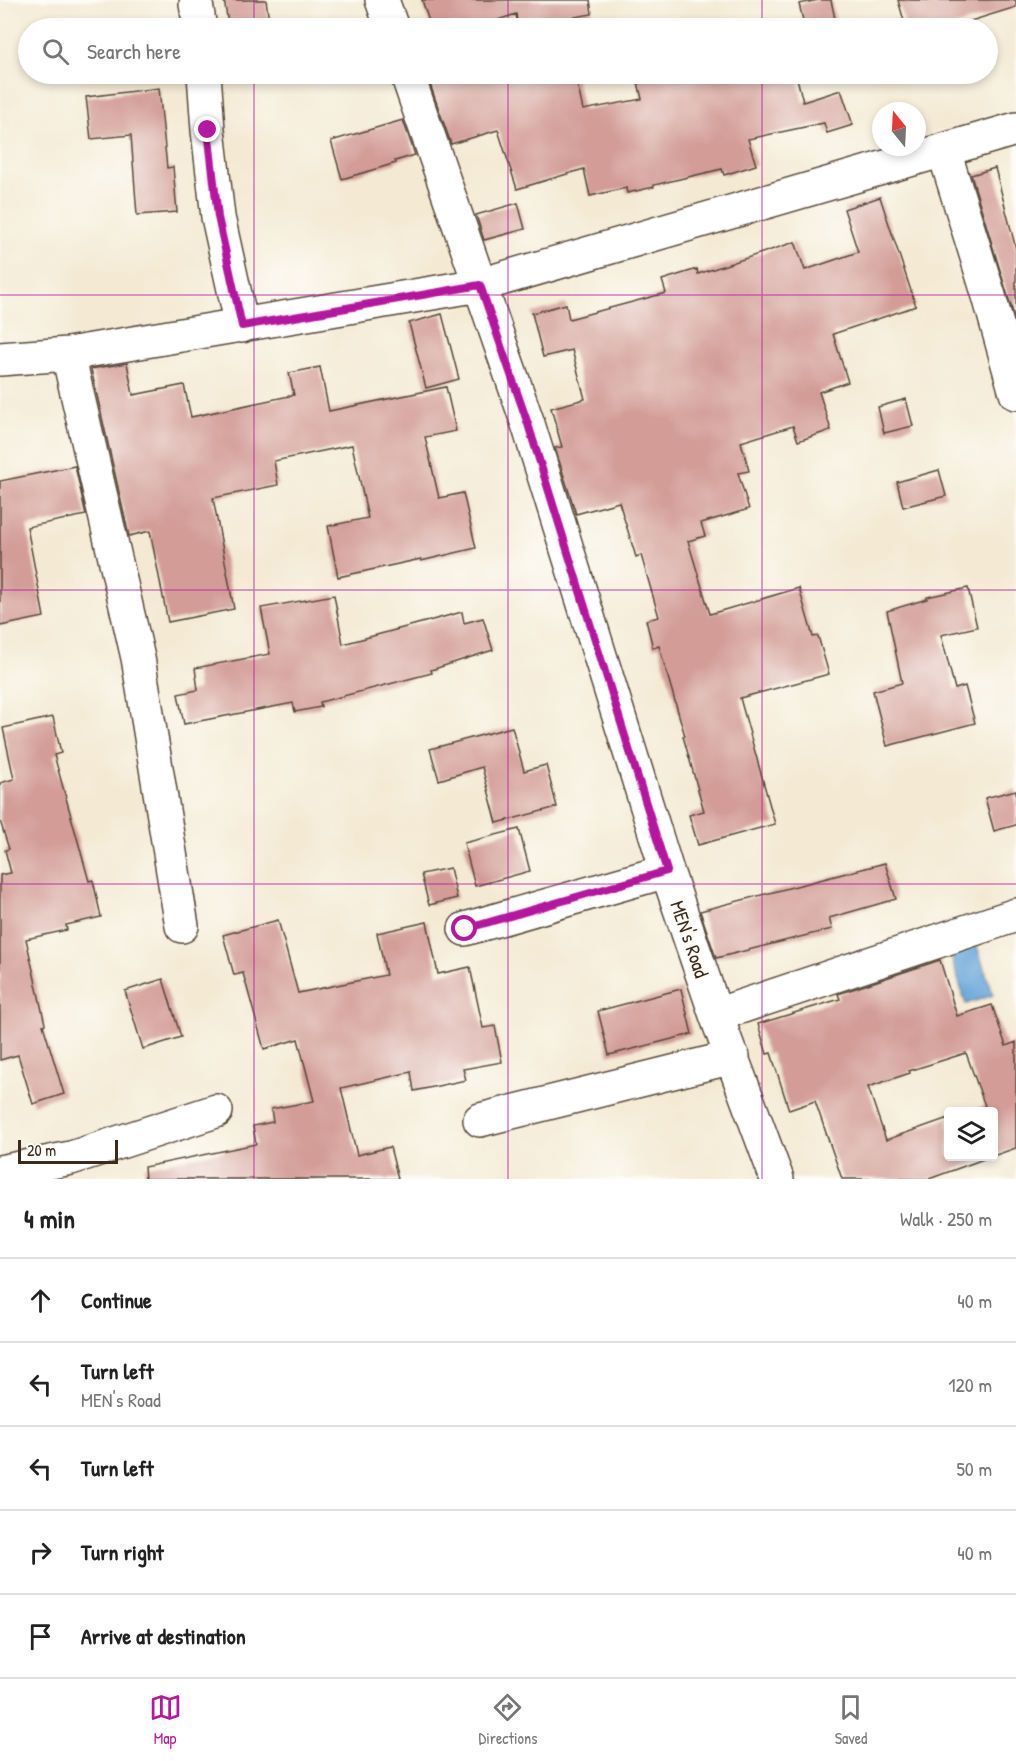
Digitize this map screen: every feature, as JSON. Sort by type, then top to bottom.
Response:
[{"type":"street","points":[[382,0],[388,18]]},
{"type":"street","points":[[205,84],[218,217],[242,326]]},
{"type":"street","name":"MEN's Road","points":[[410,84],[528,424],[667,871],[716,1015],[777,1179]]},
{"type":"street","points":[[0,359],[68,354],[480,285],[1016,129]]},
{"type":"street","points":[[944,151],[1016,393]]},
{"type":"street","points":[[68,354],[138,658],[182,926]]},
{"type":"street","points":[[465,929],[667,871]]},
{"type":"street","points":[[716,1015],[1016,915]]},
{"type":"street","points":[[480,1120],[733,1057]]},
{"type":"street","points":[[0,1172],[71,1158],[216,1111]]},
{"type":"water","points":[[976,944],[993,995],[966,1004],[950,953]]},
{"type":"building","points":[[224,0],[266,0],[269,18],[227,18]]},
{"type":"building","points":[[422,0],[590,0],[592,14],[569,18],[517,18],[516,14],[504,18],[428,18]]},
{"type":"building","points":[[831,0],[835,18],[802,18],[799,4]]},
{"type":"building","points":[[898,0],[1016,0],[1016,7],[980,18],[903,18]]},
{"type":"building","points":[[430,84],[577,84],[583,110],[642,99],[638,84],[798,84],[803,102],[841,90],[853,125],[827,133],[824,123],[748,139],[756,165],[724,175],[722,169],[627,193],[626,188],[590,196],[584,169],[517,189],[498,130],[451,144]]},
{"type":"building","points":[[159,88],[167,168],[173,167],[177,212],[137,215],[131,135],[91,139],[86,97]]},
{"type":"building","points":[[403,120],[415,155],[342,179],[331,141]]},
{"type":"building","points":[[995,168],[1016,249],[1016,323],[971,175]]},
{"type":"building","points":[[880,197],[916,306],[833,334],[848,382],[819,392],[831,430],[798,441],[793,426],[741,442],[749,471],[738,473],[749,509],[701,523],[705,536],[688,541],[710,614],[799,588],[813,637],[818,636],[829,674],[740,698],[775,824],[698,845],[689,815],[704,811],[659,646],[653,648],[646,620],[659,617],[641,555],[636,557],[619,502],[576,514],[555,448],[562,447],[551,408],[585,399],[572,350],[543,357],[532,313],[566,304],[569,319],[666,293],[662,280],[697,269],[698,274],[795,242],[805,270],[858,252],[844,209]]},
{"type":"building","points":[[518,203],[525,229],[484,240],[476,215]]},
{"type":"building","points":[[442,314],[459,379],[426,388],[409,323]]},
{"type":"building","points":[[127,363],[133,395],[184,385],[191,417],[294,395],[289,373],[320,367],[329,411],[446,387],[456,431],[425,437],[439,498],[463,493],[476,548],[338,577],[328,526],[368,518],[352,445],[274,461],[278,485],[213,498],[234,609],[168,622],[150,531],[129,536],[91,369]]},
{"type":"building","points":[[906,399],[913,426],[884,433],[878,407]]},
{"type":"building","points":[[75,466],[86,515],[27,527],[44,617],[0,626],[0,481]]},
{"type":"building","points":[[939,470],[946,496],[903,507],[897,482]]},
{"type":"building","points":[[968,588],[977,627],[941,635],[955,689],[965,686],[975,723],[887,746],[873,691],[902,683],[887,611],[927,599],[927,597]]},
{"type":"building","points":[[334,595],[343,644],[462,612],[464,623],[483,618],[493,650],[431,670],[432,673],[320,702],[321,707],[295,712],[293,703],[184,724],[178,694],[198,690],[195,668],[270,654],[261,608]]},
{"type":"building","points":[[53,717],[61,753],[54,755],[89,881],[93,880],[101,917],[66,925],[67,930],[26,939],[45,1024],[43,1025],[64,1094],[33,1104],[18,1055],[0,1060],[0,875],[11,873],[5,850],[9,849],[0,821],[0,783],[14,779],[3,728]]},
{"type":"building","points":[[512,727],[524,771],[546,765],[557,807],[497,823],[482,767],[439,780],[430,749]]},
{"type":"building","points":[[1016,790],[1016,825],[994,831],[985,798]]},
{"type":"building","points":[[519,829],[530,871],[475,886],[464,843]]},
{"type":"building","points":[[885,863],[896,899],[829,918],[832,929],[716,958],[700,911]]},
{"type":"building","points":[[450,868],[457,898],[429,905],[421,874]]},
{"type":"building","points":[[278,920],[298,993],[386,975],[377,933],[427,922],[438,974],[470,967],[483,1028],[495,1026],[502,1062],[463,1069],[466,1080],[414,1091],[411,1072],[341,1088],[357,1155],[390,1147],[398,1179],[145,1179],[144,1167],[256,1144],[253,1126],[273,1122],[271,1109],[314,1101],[298,1039],[264,1049],[243,973],[234,975],[223,935]]},
{"type":"building","points":[[940,960],[957,1016],[992,1005],[1006,1046],[1016,1042],[1016,1148],[998,1154],[998,1107],[982,1107],[985,1106],[966,1053],[868,1087],[886,1140],[944,1119],[944,1161],[978,1161],[929,1179],[842,1179],[815,1101],[789,1110],[771,1053],[767,1054],[758,1024],[840,999],[838,994]]},
{"type":"building","points":[[163,979],[181,1037],[143,1049],[125,991]]},
{"type":"building","points":[[681,989],[692,1034],[609,1055],[598,1011]]},
{"type":"route","points":[[208,130],[218,217],[242,326],[480,285],[528,424],[667,871],[465,929]]}]
